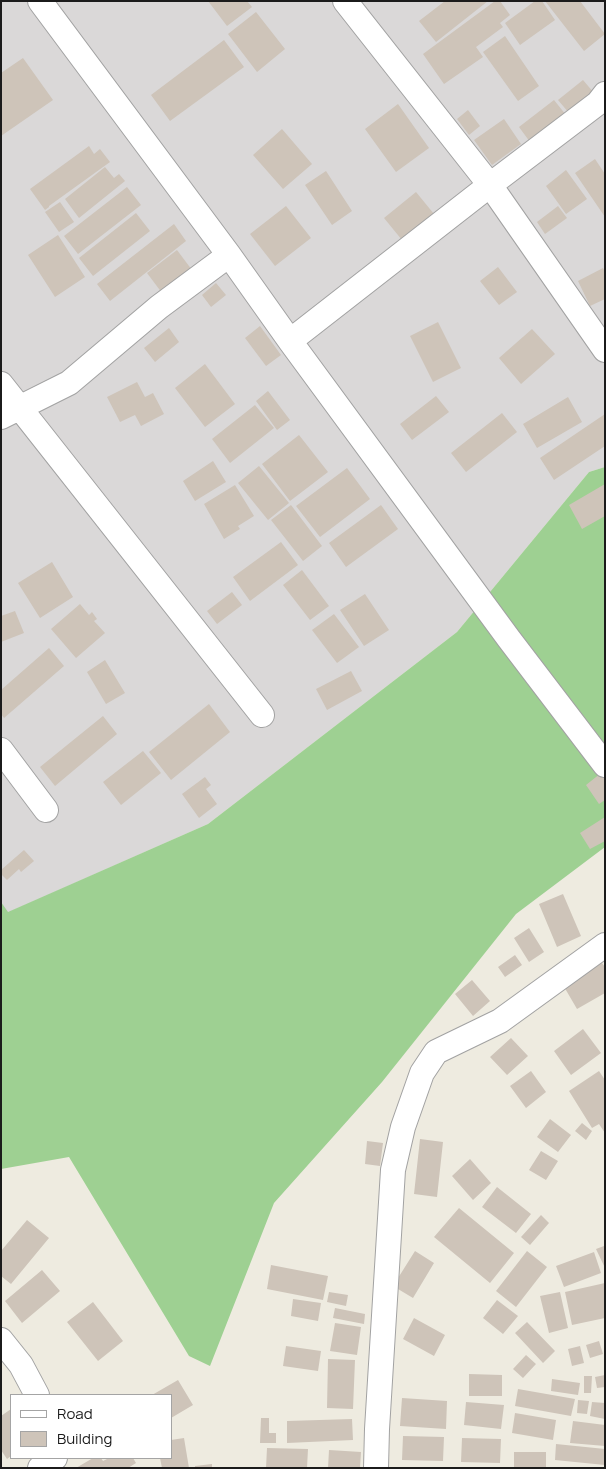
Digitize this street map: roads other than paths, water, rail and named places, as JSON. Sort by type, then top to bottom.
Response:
[{"type":"street","points":[[40,1],[229,255],[509,639],[605,765]]},
{"type":"street","points":[[345,1],[490,185],[605,350]]},
{"type":"street","points":[[290,341],[490,185],[603,101]]},
{"type":"street","points":[[10,413],[69,383],[159,307],[229,255]]},
{"type":"street","points":[[1,384],[10,413],[262,716]]},
{"type":"street","points":[[1,750],[46,810]]},
{"type":"street","points":[[376,1468],[393,1170],[403,1127],[422,1073],[436,1052],[500,1021],[605,945]]},
{"type":"street","points":[[1,1340],[21,1365],[36,1394]]},
{"type":"street","points":[[40,1468],[54,1459]]}]
